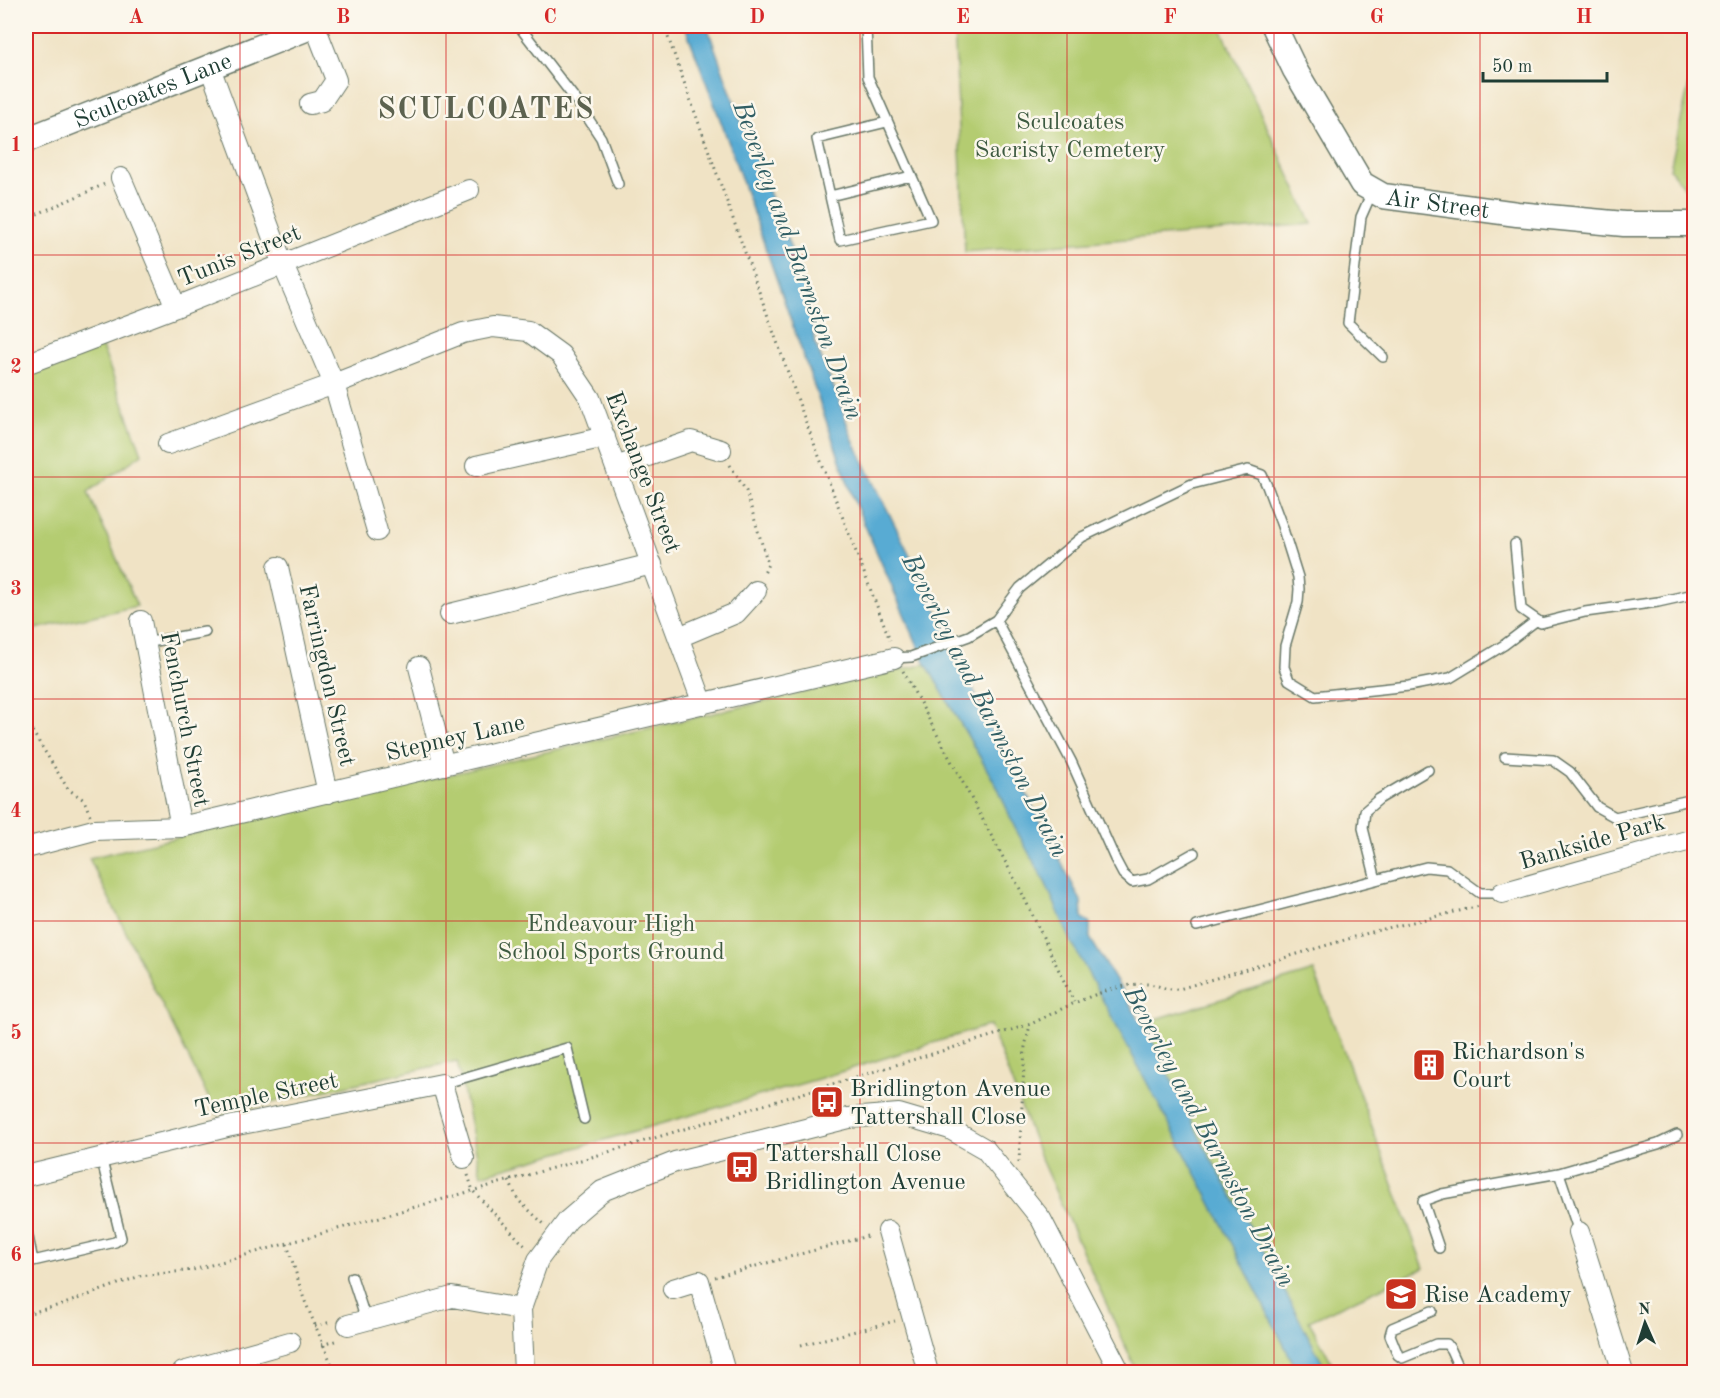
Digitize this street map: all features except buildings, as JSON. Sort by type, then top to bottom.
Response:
[{"type":"street","name":"Air Street","points":[[1274,26],[1295,70],[1362,184],[1383,196],[1518,214],[1624,224],[1695,224]]},
{"type":"street","name":"Sculcoates Lane","points":[[26,140],[305,27]]},
{"type":"street","points":[[305,27],[336,80],[322,101],[310,104]]},
{"type":"street","points":[[209,65],[283,265],[334,384],[377,531]]},
{"type":"street","points":[[121,178],[176,308]]},
{"type":"street","name":"Tunis Street","points":[[26,364],[176,308],[469,190]]},
{"type":"street","name":"Exchange Street","points":[[168,444],[334,384],[464,333],[493,327],[528,331],[561,355],[590,398],[703,704]]},
{"type":"street","points":[[476,466],[604,437]]},
{"type":"street","points":[[616,467],[691,441],[721,450]]},
{"type":"street","points":[[450,614],[652,564]]},
{"type":"street","name":"Farringdon Street","points":[[278,567],[328,793]]},
{"type":"street","points":[[679,637],[736,613],[756,591]]},
{"type":"street","name":"Fenchurch Street","points":[[141,621],[181,827]]},
{"type":"street","name":"Stepney Lane","points":[[26,848],[94,830],[181,827],[894,658]]},
{"type":"street","points":[[419,667],[444,765]]},
{"type":"street","name":"Bankside Park","points":[[1496,898],[1695,839]]},
{"type":"street","points":[[442,1084],[464,1158]]},
{"type":"street","name":"Temple Street","points":[[26,1176],[227,1127],[442,1084]]},
{"type":"street","points":[[524,1372],[521,1309],[538,1260],[568,1220],[602,1191],[675,1162],[849,1118],[899,1114],[950,1129],[984,1149],[1041,1219],[1120,1372]]},
{"type":"street","points":[[888,1231],[928,1372]]},
{"type":"street","points":[[1579,1232],[1623,1372]]},
{"type":"street","points":[[673,1289],[699,1281],[725,1372]]},
{"type":"street","points":[[357,1323],[452,1297],[521,1309]]},
{"type":"street","points":[[183,1372],[290,1342]]},
{"type":"lane","points":[[519,26],[576,100],[601,138],[618,184]]},
{"type":"lane","points":[[866,26],[868,77],[930,220],[840,240],[817,139],[887,122]]},
{"type":"lane","points":[[830,196],[911,176]]},
{"type":"lane","points":[[1372,190],[1361,217],[1348,323],[1383,357]]},
{"type":"lane","points":[[894,658],[911,657],[969,636],[996,620],[1020,588],[1082,537],[1192,484],[1248,470],[1262,476],[1267,486],[1298,577],[1298,602],[1285,646],[1284,667],[1289,680],[1315,696],[1408,686],[1450,678],[1504,645],[1537,620]]},
{"type":"lane","points":[[1515,544],[1521,609],[1541,623],[1585,612],[1658,602],[1695,594]]},
{"type":"lane","points":[[996,620],[1071,761],[1123,874],[1132,882],[1148,879],[1194,853]]},
{"type":"lane","points":[[145,643],[205,632]]},
{"type":"lane","points":[[1505,757],[1553,760],[1570,772],[1598,807],[1615,818],[1695,799]]},
{"type":"lane","points":[[1376,880],[1363,828],[1365,811],[1379,799],[1428,770]]},
{"type":"lane","points":[[1197,926],[1426,867],[1447,869],[1480,892],[1496,898]]},
{"type":"lane","points":[[442,1084],[567,1048],[584,1119]]},
{"type":"lane","points":[[1439,1248],[1423,1201],[1442,1194],[1559,1173],[1658,1144],[1677,1135]]},
{"type":"lane","points":[[26,1227],[33,1261],[115,1242],[121,1238],[101,1157]]},
{"type":"lane","points":[[1559,1173],[1579,1232]]},
{"type":"lane","points":[[352,1277],[357,1323]]},
{"type":"lane","points":[[1432,1311],[1392,1328],[1390,1335],[1398,1355],[1402,1358],[1436,1344],[1447,1344],[1461,1372]]},
{"type":"path","points":[[664,26],[805,420],[888,634],[894,658],[908,677],[1021,891],[1074,1002]]},
{"type":"path","points":[[26,219],[121,178]]},
{"type":"path","points":[[721,450],[746,491],[768,564],[756,591]]},
{"type":"path","points":[[26,721],[68,789],[84,800],[94,830]]},
{"type":"path","points":[[26,1314],[64,1304],[140,1276],[193,1270],[509,1181],[1031,1024],[1074,1002],[1126,986],[1149,984],[1159,988],[1179,989],[1374,931],[1496,898]]},
{"type":"path","points":[[464,1158],[473,1191],[538,1260]]},
{"type":"path","points":[[509,1181],[523,1207],[557,1234]]},
{"type":"path","points":[[699,1281],[888,1231]]},
{"type":"path","points":[[287,1244],[304,1299],[334,1372]]},
{"type":"path","points":[[801,1345],[912,1316]]},
{"type":"green space","name":"Sculcoates Sacristy Cemetery","points":[[954,26],[1220,26],[1312,224],[965,252]]},
{"type":"green space","points":[[1690,80],[1694,80],[1694,199],[1670,169]]},
{"type":"green space","points":[[99,339],[142,454],[88,492],[137,606],[26,631],[26,368]]},
{"type":"green space","name":"Endeavour High School Sports Ground","points":[[926,664],[999,790],[1014,826],[1046,884],[1072,943],[1203,1187],[1298,1372],[1137,1372],[1040,1157],[990,1025],[818,1079],[481,1175],[457,1061],[217,1115],[89,858]]},
{"type":"green space","points":[[1314,971],[1424,1268],[1309,1321],[1337,1372],[1327,1372],[1260,1244],[1208,1154],[1143,1023]]},
{"type":"water","points":[[685,26],[707,26],[745,132],[804,283],[815,343],[852,438],[965,667],[987,723],[1020,781],[1081,901],[1082,917],[1090,924],[1090,938],[1153,1042],[1208,1154],[1260,1244],[1327,1372],[1298,1372],[1203,1187],[1072,943],[1046,884],[1014,826],[999,790],[926,664],[855,503],[727,138]]},
{"type":"place","name":"Richardson's Court","points":[[1429,1065]]},
{"type":"place","name":"Bridlington Avenue Tattershall Close","points":[[827,1102]]},
{"type":"place","name":"Tattershall Close Bridlington Avenue","points":[[742,1167]]},
{"type":"place","name":"Rise Academy","points":[[1401,1294]]},
{"type":"district","name":"SCULCOATES","points":[[486,108]]},
{"type":"water label","name":"Beverley and Barmston Drain","points":[[799,260]]},
{"type":"water label","name":"Beverley and Barmston Drain","points":[[986,705]]},
{"type":"water label","name":"Beverley and Barmston Drain","points":[[1210,1136]]}]
